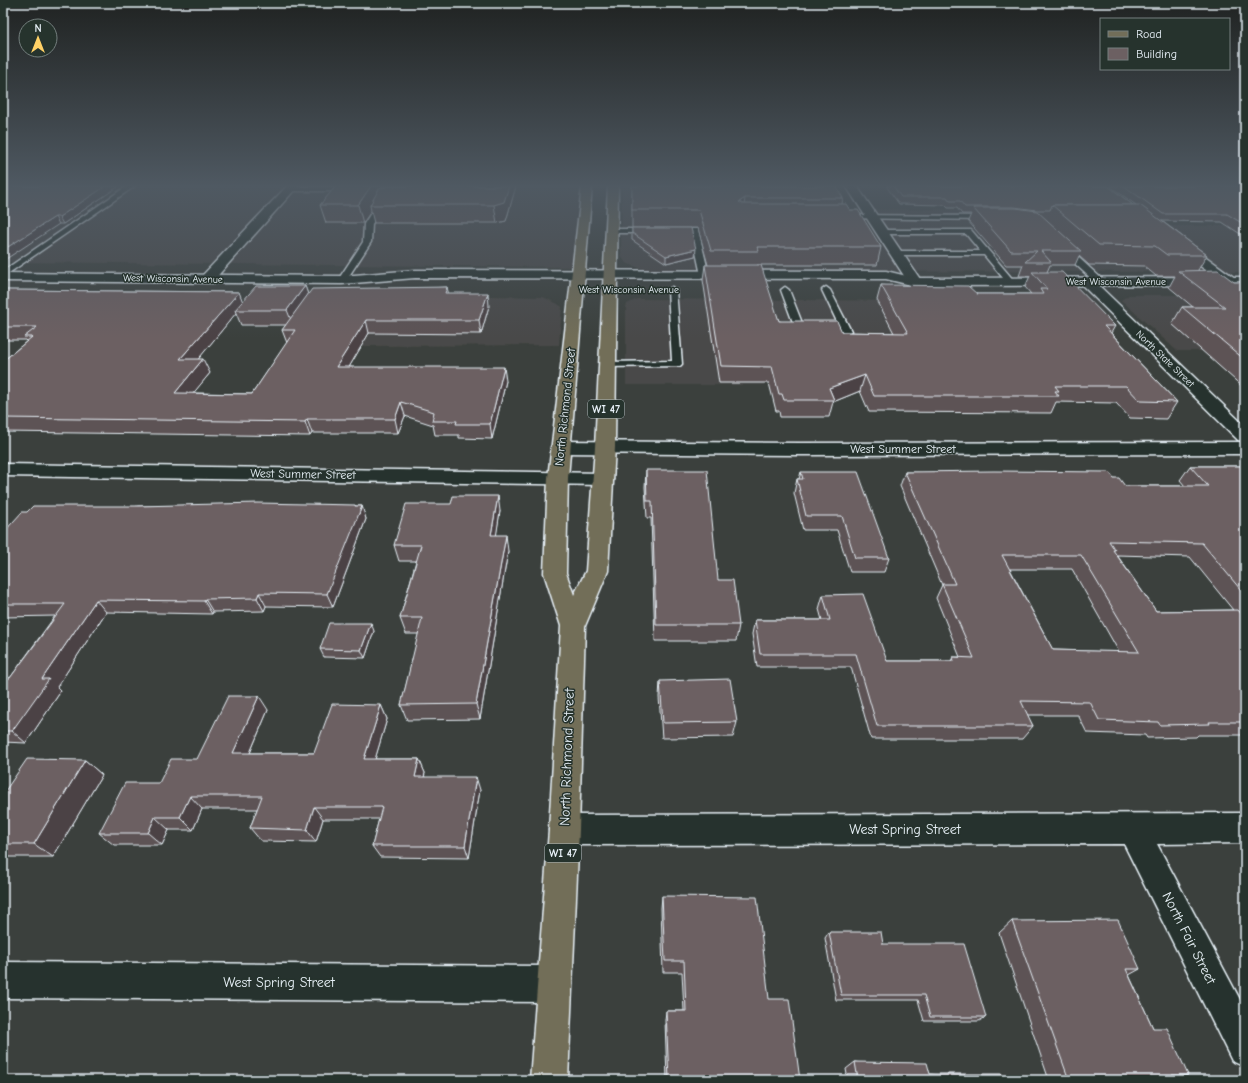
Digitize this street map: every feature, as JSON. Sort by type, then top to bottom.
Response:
[{"type":"main road","name":"North Richmond Street","points":[[573,626],[597,572],[605,447],[608,365],[594,286],[591,237]]},
{"type":"main road","name":"North Richmond Street","points":[[549,1080],[564,830],[573,626],[555,573],[558,478],[561,447],[594,286],[609,237]]},
{"type":"street","points":[[207,279],[247,237]]},
{"type":"street","points":[[884,237],[915,282]]},
{"type":"street","points":[[1169,237],[1230,281]]},
{"type":"street","name":"West Wisconsin Avenue","points":[[3,276],[342,280],[415,274],[594,286],[705,275],[886,275],[915,282],[1245,281]]},
{"type":"street","name":"West Wisconsin Avenue","points":[[342,280],[410,288]]},
{"type":"street","name":"West Wisconsin Avenue","points":[[885,289],[893,289],[915,282]]},
{"type":"street","name":"North State Street","points":[[1093,282],[1245,436]]},
{"type":"street","name":"West Wisconsin Avenue","points":[[665,290],[687,290]]},
{"type":"street","points":[[770,290],[841,290]]},
{"type":"street","name":"West Summer Street","points":[[561,447],[801,449],[1245,448]]},
{"type":"street","name":"West Summer Street","points":[[3,470],[602,479]]},
{"type":"street","name":"West Spring Street","points":[[564,830],[1245,828]]},
{"type":"street","name":"North Fair Street","points":[[1133,829],[1245,1048]]},
{"type":"street","name":"West Spring Street","points":[[3,980],[554,984]]},
{"type":"lane","points":[[3,276],[60,237]]},
{"type":"lane","points":[[342,280],[367,242],[369,237]]},
{"type":"lane","points":[[696,237],[705,275]]},
{"type":"lane","points":[[972,237],[1011,282]]},
{"type":"lane","points":[[1057,243],[1093,282]]},
{"type":"lane","points":[[894,253],[986,253]]},
{"type":"lane","points":[[608,365],[677,364],[665,290]]},
{"type":"lane","points":[[806,290],[846,331],[800,331],[806,290]]},
{"type":"shaded area","points":[[3,237],[576,237],[573,267],[3,262]]},
{"type":"shaded area","points":[[621,237],[1245,237],[1245,272],[662,271],[642,269],[626,263],[621,256]]},
{"type":"shaded area","points":[[388,294],[543,297],[562,307],[559,345],[362,346]]},
{"type":"shaded area","points":[[1129,295],[1245,295],[1245,351],[1177,351],[1121,300]]},
{"type":"shaded area","points":[[637,299],[918,301],[947,344],[757,359],[764,385],[626,385],[626,307],[627,304]]},
{"type":"building","points":[[3,237],[24,237],[3,250]]},
{"type":"building","points":[[637,237],[693,237],[696,249],[666,256]]},
{"type":"building","points":[[707,237],[874,237],[881,247],[757,247],[759,251],[711,251]]},
{"type":"building","points":[[998,237],[1065,237],[1081,251],[1041,251],[1051,262],[1025,262],[1037,251],[1011,251]]},
{"type":"building","points":[[1089,237],[1182,237],[1207,255],[1167,255],[1155,246],[1099,245]]},
{"type":"building","points":[[705,265],[761,265],[779,321],[837,321],[842,332],[908,333],[881,285],[968,286],[977,294],[1043,294],[1040,289],[1047,289],[1032,272],[1062,272],[1115,326],[1104,326],[1177,402],[1140,401],[1126,386],[1055,386],[1059,391],[1055,391],[1059,396],[874,396],[865,375],[829,388],[834,400],[784,400],[782,394],[779,394],[772,367],[721,366]]},
{"type":"building","points":[[1218,270],[1234,282],[1245,282],[1245,360],[1182,307],[1225,307],[1178,271]]},
{"type":"building","points":[[256,286],[305,286],[287,310],[235,310]]},
{"type":"building","points":[[447,287],[445,293],[488,293],[479,320],[366,320],[336,367],[504,367],[490,424],[456,424],[457,421],[432,421],[434,412],[401,402],[395,419],[307,419],[305,422],[3,418],[3,361],[32,337],[24,337],[37,327],[3,327],[3,290],[239,292],[180,359],[203,359],[175,393],[252,394],[295,330],[282,330],[312,289]]},
{"type":"building","points":[[1190,466],[1245,466],[1245,595],[1202,543],[1109,541],[1115,550],[1113,550],[1156,611],[1238,610],[1245,618],[1245,722],[1209,722],[1210,724],[1160,725],[1158,722],[1099,720],[1090,702],[1021,701],[1033,726],[877,726],[856,654],[760,654],[755,620],[830,620],[823,595],[863,594],[887,661],[954,661],[953,657],[974,658],[942,584],[955,584],[905,472],[1109,472],[1114,478],[1119,478],[1125,486],[1208,486]],"holes":[[[1002,555],[1081,555],[1139,652],[1053,650]]]},
{"type":"building","points":[[646,470],[707,470],[718,580],[733,580],[739,625],[656,625],[652,501],[647,501]]},
{"type":"building","points":[[801,472],[858,472],[889,558],[855,558],[842,516],[806,516],[797,479],[803,479]]},
{"type":"building","points":[[453,496],[498,496],[491,535],[506,535],[476,704],[401,705],[422,618],[400,618],[421,545],[394,545],[406,504],[451,504]]},
{"type":"building","points":[[258,503],[362,506],[327,594],[259,593],[257,598],[205,599],[204,601],[96,600],[42,679],[49,679],[12,731],[3,731],[3,678],[10,678],[65,604],[3,604],[3,533],[22,512],[27,512],[33,506],[138,506]]},
{"type":"building","points":[[329,623],[371,623],[361,650],[320,649]]},
{"type":"building","points":[[730,679],[737,722],[663,723],[660,681]]},
{"type":"building","points":[[228,696],[259,696],[233,753],[314,753],[332,704],[381,705],[364,759],[419,759],[415,777],[476,777],[465,846],[372,846],[382,807],[314,807],[307,830],[250,828],[262,796],[190,796],[180,817],[155,817],[148,833],[99,833],[125,783],[159,783],[171,759],[197,759]]},
{"type":"building","points":[[27,759],[85,760],[34,844],[3,844],[3,794]]},
{"type":"building","points":[[662,896],[757,897],[769,999],[789,999],[800,1080],[669,1080],[666,1011],[686,1011],[684,961],[665,961]]},
{"type":"building","points":[[1118,920],[1140,969],[1126,969],[1153,1028],[1167,1028],[1188,1075],[1172,1075],[1175,1080],[1069,1080],[1012,921]]},
{"type":"building","points":[[829,932],[881,932],[883,944],[964,944],[986,1017],[930,1017],[924,995],[841,995]]},
{"type":"building","points":[[855,1062],[927,1063],[930,1074],[1002,1074],[1004,1080],[858,1080]]}]
